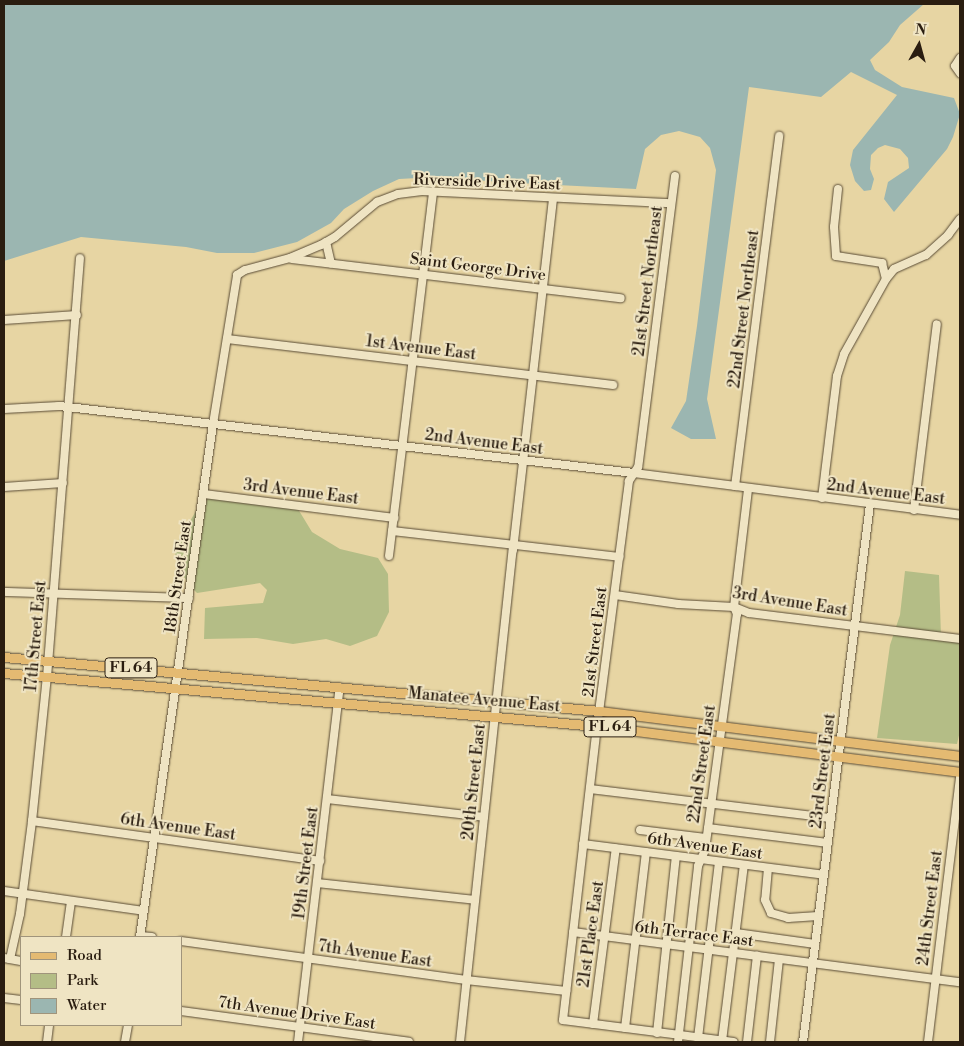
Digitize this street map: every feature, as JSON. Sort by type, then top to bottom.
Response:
[{"type":"main road","name":"Manatee Avenue East","points":[[4,657],[497,700],[721,724],[960,756]]},
{"type":"main road","name":"Manatee Avenue East","points":[[4,673],[597,726],[838,755],[960,772]]},
{"type":"street","points":[[960,58],[955,66],[960,73]]},
{"type":"street","name":"22nd Street Northeast","points":[[735,486],[780,136]]},
{"type":"street","name":"21st Street Northeast","points":[[648,389],[675,176]]},
{"type":"street","points":[[838,189],[834,227],[836,256],[882,263],[886,279]]},
{"type":"street","name":"Riverside Drive East","points":[[290,258],[326,242],[368,208],[387,197],[409,192],[671,203]]},
{"type":"street","points":[[389,556],[433,192]]},
{"type":"street","name":"20th Street East","points":[[460,1042],[513,545],[554,198]]},
{"type":"street","points":[[822,498],[837,376],[852,337],[886,279],[899,266],[913,262],[938,245],[960,219]]},
{"type":"street","points":[[326,242],[331,263]]},
{"type":"street","name":"17th Street East","points":[[7,958],[22,894],[32,821],[47,677],[80,258]]},
{"type":"street","name":"Saint George Drive","points":[[290,258],[621,298]]},
{"type":"street","name":"18th Street East","points":[[140,936],[226,339],[237,275],[245,270],[290,258]]},
{"type":"street","points":[[4,320],[76,315]]},
{"type":"street","points":[[914,510],[937,324]]},
{"type":"street","name":"1st Avenue East","points":[[226,339],[613,385]]},
{"type":"street","name":"21st Street East","points":[[593,1024],[563,1020],[597,726],[629,481],[638,467],[648,389]]},
{"type":"street","name":"2nd Avenue East","points":[[4,410],[69,407],[634,473],[960,515]]},
{"type":"street","points":[[4,487],[63,483]]},
{"type":"street","name":"22nd Street East","points":[[678,1039],[698,866],[702,859],[708,828],[737,614],[734,607],[748,489]]},
{"type":"street","name":"3rd Avenue East","points":[[204,494],[394,518]]},
{"type":"street","name":"23rd Street East","points":[[803,1042],[870,504]]},
{"type":"street","points":[[392,531],[620,556]]},
{"type":"street","points":[[4,592],[189,598]]},
{"type":"street","name":"3rd Avenue East","points":[[615,595],[678,604],[734,607],[749,613],[960,639]]},
{"type":"street","name":"19th Street East","points":[[298,1042],[340,687]]},
{"type":"street","name":"24th Street East","points":[[928,1042],[960,777]]},
{"type":"street","points":[[590,789],[831,818]]},
{"type":"street","points":[[327,799],[484,816]]},
{"type":"street","name":"6th Avenue East","points":[[32,821],[320,861]]},
{"type":"street","points":[[708,828],[828,843]]},
{"type":"street","points":[[640,830],[706,838]]},
{"type":"street","name":"6th Avenue East","points":[[583,844],[824,875]]},
{"type":"street","name":"21st Place East","points":[[593,1024],[616,848]]},
{"type":"street","points":[[624,1028],[646,852]]},
{"type":"street","points":[[657,1033],[676,856]]},
{"type":"street","points":[[698,1038],[719,862]]},
{"type":"street","points":[[722,1041],[744,865]]},
{"type":"street","points":[[768,868],[765,900],[771,913],[788,918],[818,916]]},
{"type":"street","points":[[317,883],[475,900]]},
{"type":"street","points":[[4,892],[144,911]]},
{"type":"street","points":[[66,936],[71,901]]},
{"type":"street","name":"6th Terrace East","points":[[573,932],[960,982]]},
{"type":"street","points":[[736,933],[815,944]]},
{"type":"street","name":"7th Avenue East","points":[[182,941],[466,980],[566,991]]},
{"type":"street","points":[[747,1042],[757,956]]},
{"type":"street","points":[[7,958],[20,961]]},
{"type":"street","points":[[770,1042],[780,959]]},
{"type":"street","points":[[4,998],[19,999]]},
{"type":"street","name":"7th Avenue Drive East","points":[[182,1011],[410,1042]]},
{"type":"street","points":[[593,1024],[657,1033],[678,1039],[698,1038],[734,1042]]},
{"type":"street","points":[[47,1042],[49,1026]]},
{"type":"street","points":[[125,1042],[128,1026]]},
{"type":"green space","points":[[207,497],[298,509],[312,532],[340,549],[378,558],[388,574],[389,612],[377,636],[350,646],[326,639],[293,644],[257,638],[204,639],[205,608],[263,603],[267,590],[260,583],[197,593],[193,589]]},
{"type":"green space","points":[[199,506],[188,582],[179,571],[174,548]]},
{"type":"green space","points":[[905,571],[939,575],[941,637],[960,641],[960,731],[957,744],[877,738],[890,645],[900,615]]},
{"type":"water","points":[[4,4],[924,4],[900,25],[889,42],[870,60],[875,70],[902,87],[954,98],[960,114],[947,149],[894,212],[884,199],[888,182],[909,168],[908,158],[900,149],[885,145],[878,148],[871,155],[870,169],[874,179],[871,190],[864,191],[855,181],[850,165],[853,150],[897,95],[851,72],[821,97],[749,87],[707,399],[716,439],[691,439],[671,428],[686,401],[716,170],[710,148],[700,137],[679,131],[661,135],[645,149],[636,189],[436,177],[399,179],[373,191],[344,209],[331,223],[297,242],[254,253],[217,253],[186,247],[81,237],[4,261]]}]
